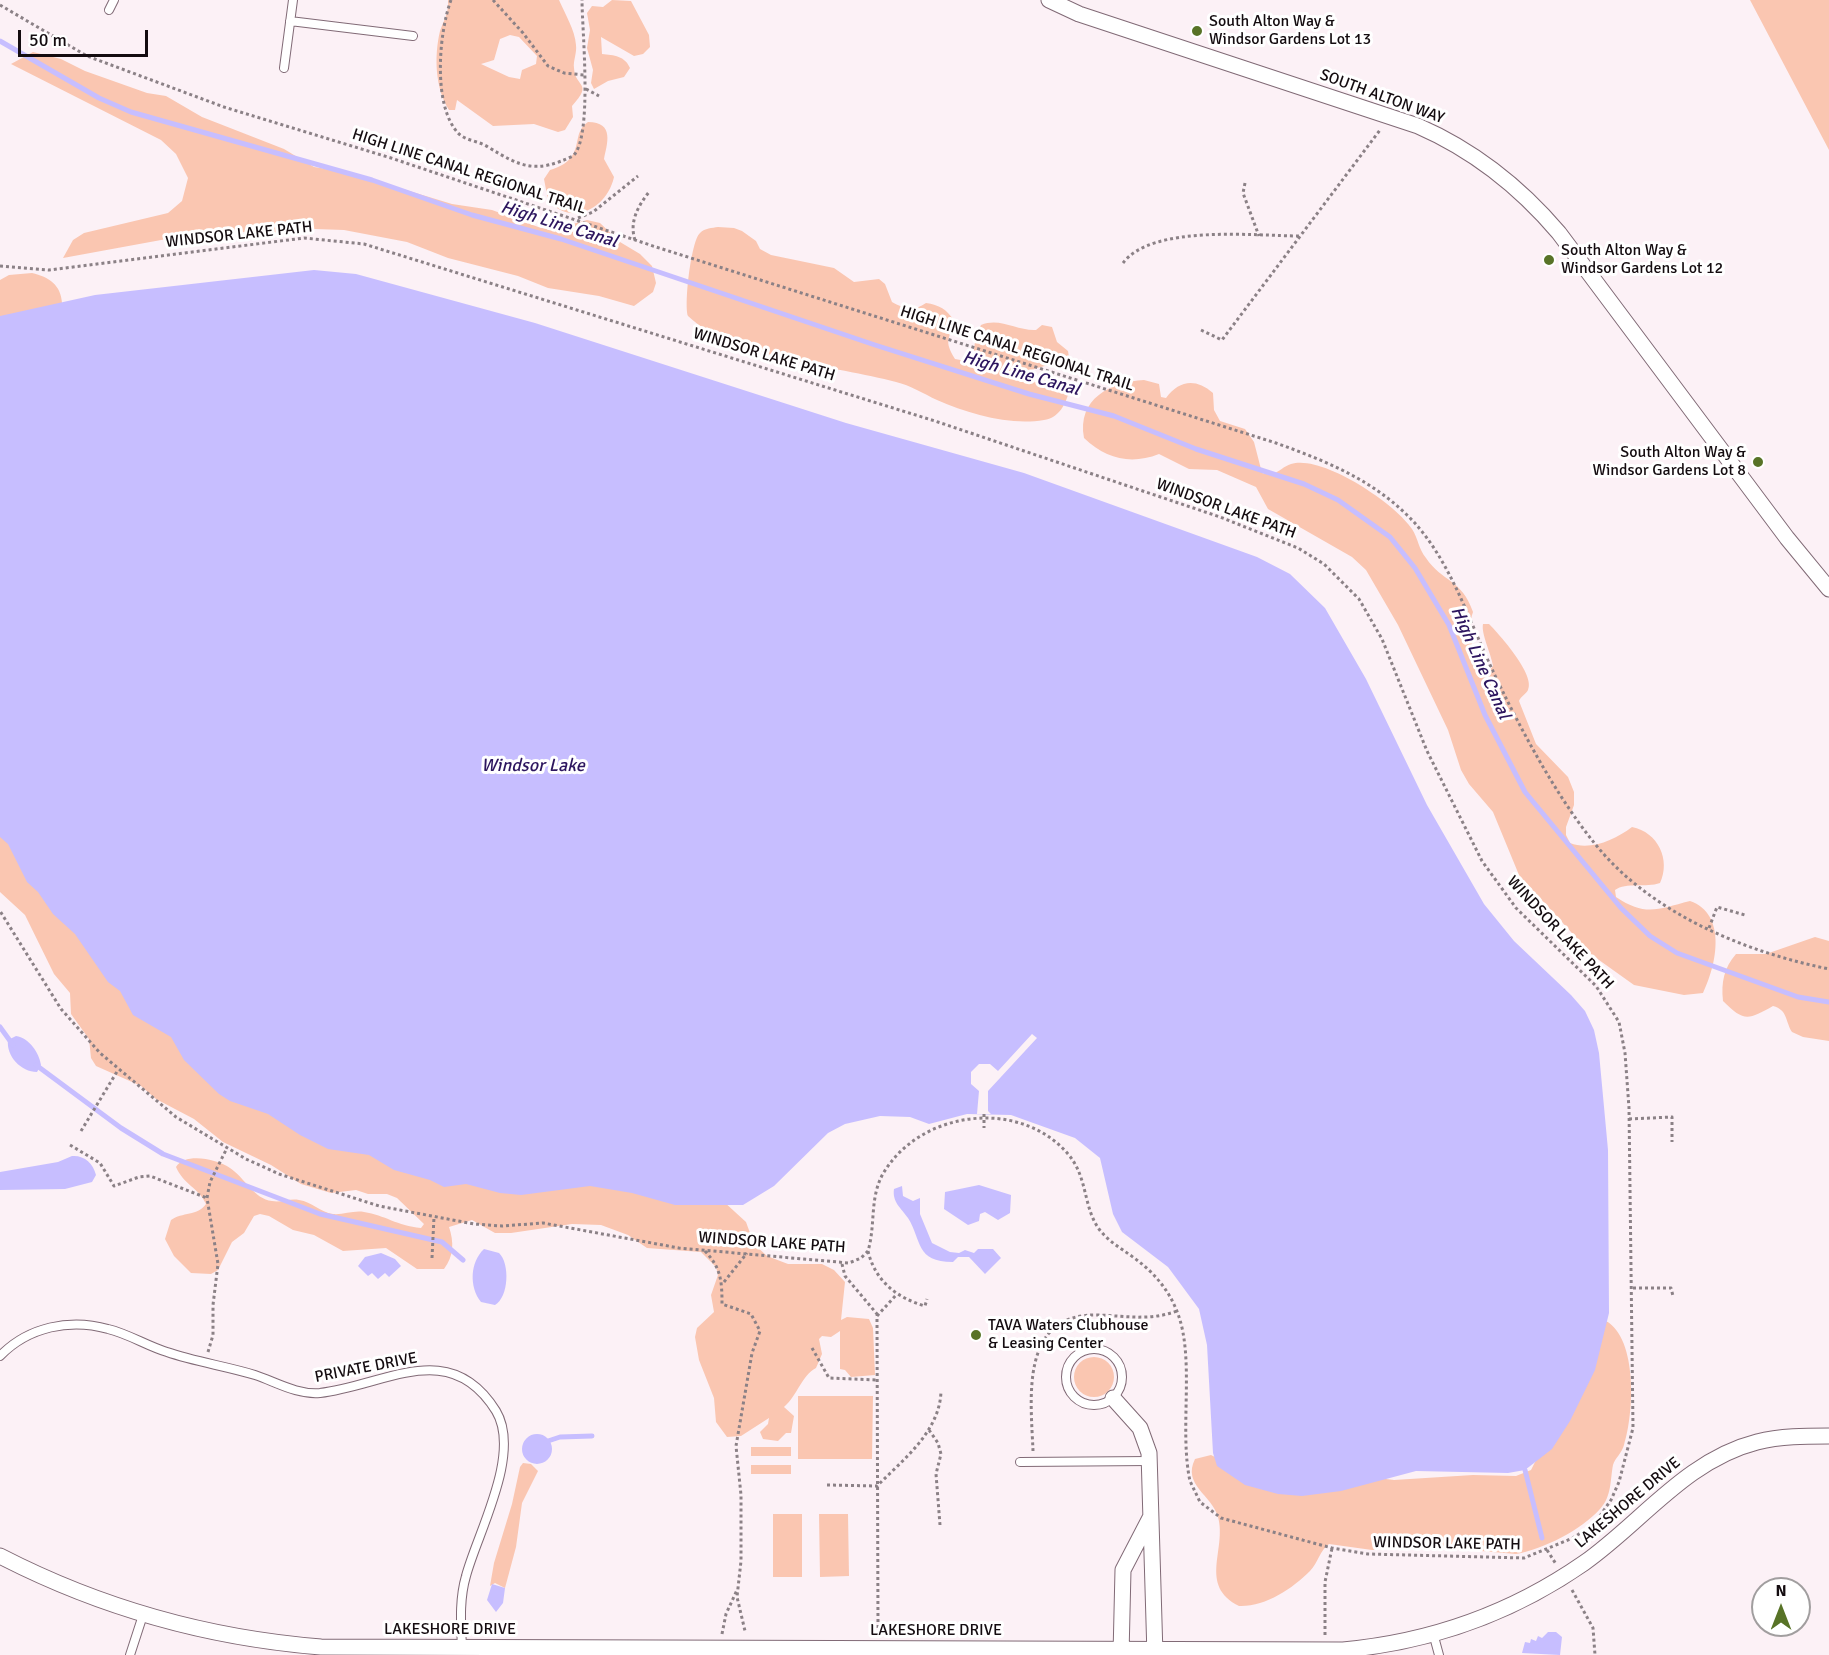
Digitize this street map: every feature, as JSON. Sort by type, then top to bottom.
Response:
[{"type":"street","name":"SOUTH ALTON WAY","points":[[1049,0],[1079,14],[1387,114],[1430,132],[1467,152],[1511,184],[1544,215],[1662,368],[1797,551],[1829,589]]},
{"type":"street","points":[[1113,1398],[1140,1428],[1150,1461],[1155,1652]]},
{"type":"street","name":"LAKESHORE DRIVE","points":[[0,1556],[75,1591],[143,1615],[212,1632],[298,1645],[1046,1652],[1268,1651],[1372,1647],[1433,1633],[1502,1610],[1563,1577],[1614,1540],[1686,1478],[1718,1457],[1771,1439],[1829,1436]]},
{"type":"street","points":[[1121,1652],[1124,1570],[1127,1559],[1146,1529],[1152,1506]]},
{"type":"street","points":[[1250,1655],[1268,1651]]},
{"type":"lane","points":[[109,10],[114,0]]},
{"type":"lane","points":[[284,68],[293,0]]},
{"type":"lane","points":[[290,21],[413,36]]},
{"type":"lane","name":"PRIVATE DRIVE","points":[[0,1356],[16,1343],[41,1330],[82,1325],[108,1328],[161,1350],[309,1393],[432,1370],[461,1375],[477,1387],[498,1414],[501,1432],[501,1455],[495,1498],[464,1581],[461,1603],[462,1648]]},
{"type":"lane","points":[[1091,1349],[1104,1350],[1113,1355],[1119,1363],[1123,1377],[1121,1387],[1113,1398],[1100,1405],[1091,1405],[1075,1398],[1069,1390],[1066,1378],[1069,1364],[1074,1357],[1091,1349]]},
{"type":"lane","points":[[1020,1462],[1150,1461]]},
{"type":"lane","points":[[130,1655],[143,1615]]},
{"type":"lane","points":[[1433,1633],[1439,1655]]},
{"type":"path","points":[[451,0],[441,32],[440,70],[450,119],[463,137],[488,147],[504,159],[532,167],[570,158],[577,154],[580,145],[586,89],[582,0]]},
{"type":"path","points":[[493,0],[524,33],[548,66],[564,73],[584,75]]},
{"type":"path","name":"HIGH LINE CANAL REGIONAL TRAIL","points":[[0,5],[87,56],[224,107],[1276,443],[1344,470],[1368,484],[1407,514],[1430,542],[1452,581],[1518,721],[1590,837],[1637,885],[1661,903],[1709,928],[1757,948],[1829,969]]},
{"type":"path","points":[[586,89],[599,96]]},
{"type":"path","points":[[1201,330],[1222,340],[1377,134],[1387,114]]},
{"type":"path","points":[[577,219],[592,212],[638,176]]},
{"type":"path","points":[[1245,183],[1243,193],[1259,236]]},
{"type":"path","points":[[635,240],[633,233],[636,212],[649,192]]},
{"type":"path","points":[[1124,263],[1138,251],[1172,239],[1193,236],[1300,236]]},
{"type":"path","name":"WINDSOR LAKE PATH","points":[[0,266],[49,270],[304,238],[364,244],[962,429],[1221,517],[1298,548],[1324,564],[1344,581],[1373,621],[1427,751],[1469,838],[1491,875],[1516,908],[1586,975],[1611,1007],[1622,1035],[1629,1119],[1633,1288],[1633,1428],[1616,1490],[1605,1510],[1588,1528],[1539,1554],[1518,1559],[1368,1554],[1332,1548],[1231,1522],[1207,1510],[1195,1496],[1188,1474],[1183,1344],[1177,1311],[1165,1288],[1149,1269],[1109,1240],[1096,1224],[1081,1174],[1067,1152],[1052,1137],[1029,1125],[984,1116],[937,1126],[912,1140],[884,1172],[876,1191],[868,1251],[856,1261],[842,1264],[638,1242],[548,1224],[488,1226],[379,1206],[294,1180],[227,1148],[168,1111],[118,1070],[83,1037],[65,1015],[0,910]]},
{"type":"path","points":[[1709,928],[1718,907],[1745,915]]},
{"type":"path","points":[[81,1131],[118,1070]]},
{"type":"path","points":[[984,1116],[984,1128]]},
{"type":"path","points":[[1629,1119],[1672,1117],[1672,1142]]},
{"type":"path","points":[[70,1145],[100,1162],[114,1186],[139,1177],[150,1176],[207,1198]]},
{"type":"path","points":[[204,1362],[213,1335],[213,1305],[218,1272],[207,1198],[210,1182],[227,1148]]},
{"type":"path","points":[[432,1258],[434,1217]]},
{"type":"path","points":[[704,1250],[719,1271],[723,1283],[722,1304],[751,1314],[760,1331],[752,1353],[737,1430],[742,1548],[738,1588],[726,1614],[719,1648]]},
{"type":"path","points":[[868,1251],[879,1276],[897,1294],[925,1306],[927,1299]]},
{"type":"path","points":[[723,1283],[735,1265],[747,1253]]},
{"type":"path","points":[[842,1264],[845,1276],[878,1314],[878,1628]]},
{"type":"path","points":[[1633,1288],[1671,1288],[1673,1296]]},
{"type":"path","points":[[878,1314],[897,1294]]},
{"type":"path","points":[[1033,1461],[1033,1368],[1037,1352],[1048,1335],[1067,1321],[1085,1316],[1156,1318],[1177,1311]]},
{"type":"path","points":[[812,1348],[829,1378],[877,1380]]},
{"type":"path","points":[[827,1485],[878,1486],[929,1430],[938,1412],[941,1391]]},
{"type":"path","points":[[929,1430],[938,1443],[941,1454],[936,1474],[940,1525]]},
{"type":"path","points":[[1326,1650],[1324,1589],[1332,1548]]},
{"type":"path","points":[[1563,1577],[1591,1623],[1596,1638],[1595,1655]]},
{"type":"path","points":[[738,1588],[756,1651]]},
{"type":"shaded area","points":[[448,0],[559,0],[574,34],[576,48],[574,68],[583,89],[572,106],[573,117],[565,130],[558,132],[534,124],[493,126],[457,100],[455,110],[449,110],[441,92],[437,72],[440,31]],"holes":[[[510,35],[519,37],[537,56],[536,64],[522,70],[520,79],[509,77],[481,64],[494,60],[500,39]]]},
{"type":"shaded area","points":[[612,0],[631,1],[649,35],[650,47],[643,54],[634,56],[601,37],[602,54],[622,59],[630,68],[624,77],[608,81],[594,89],[591,83],[593,70],[587,48],[590,30],[587,13],[592,6],[603,7]]},
{"type":"shaded area","points":[[1750,0],[1829,0],[1829,150]]},
{"type":"shaded area","points":[[33,52],[61,59],[85,71],[147,93],[166,96],[202,117],[284,149],[314,167],[347,172],[452,204],[492,210],[541,228],[555,229],[587,220],[600,223],[620,242],[640,254],[652,266],[656,283],[653,292],[634,306],[599,296],[548,288],[518,276],[448,258],[407,242],[344,230],[315,229],[281,236],[243,232],[215,233],[172,238],[63,258],[73,240],[84,233],[168,213],[182,201],[188,178],[176,154],[161,140],[11,64]]},
{"type":"shaded area","points":[[588,122],[597,123],[606,130],[604,159],[614,177],[604,198],[596,205],[587,211],[567,212],[557,208],[548,200],[544,179],[550,170],[569,160],[574,153],[582,127]]},
{"type":"shaded area","points":[[718,227],[742,231],[756,241],[760,249],[771,255],[834,268],[854,282],[879,279],[885,284],[892,302],[901,306],[913,308],[926,303],[942,308],[954,321],[948,343],[955,359],[966,361],[973,356],[976,335],[981,325],[1002,323],[1029,330],[1036,330],[1042,325],[1052,327],[1057,342],[1068,351],[1069,357],[1029,371],[1028,378],[1032,383],[1053,380],[1066,386],[1069,391],[1064,405],[1054,416],[1044,420],[1017,421],[990,418],[949,405],[901,383],[786,359],[731,342],[707,330],[688,316],[688,287],[691,260],[697,238],[704,230]]},
{"type":"shaded area","points":[[32,273],[44,277],[57,287],[62,303],[0,328],[0,280],[9,275]]},
{"type":"shaded area","points":[[1144,380],[1159,384],[1161,397],[1166,398],[1176,388],[1188,383],[1207,388],[1213,393],[1214,410],[1220,421],[1245,429],[1254,442],[1262,473],[1271,475],[1291,464],[1304,463],[1321,466],[1357,483],[1391,507],[1403,519],[1412,529],[1424,555],[1432,566],[1458,587],[1468,601],[1473,612],[1470,635],[1477,657],[1485,671],[1489,671],[1493,666],[1483,633],[1483,624],[1489,624],[1494,629],[1522,665],[1529,683],[1528,690],[1519,701],[1536,744],[1568,777],[1574,792],[1574,805],[1566,827],[1566,835],[1570,843],[1594,845],[1610,840],[1632,827],[1641,830],[1655,841],[1663,856],[1663,874],[1660,883],[1620,888],[1615,890],[1616,897],[1636,907],[1652,910],[1690,901],[1702,907],[1710,917],[1716,941],[1715,955],[1703,993],[1684,995],[1634,985],[1592,955],[1519,875],[1493,812],[1469,784],[1461,770],[1448,730],[1398,625],[1366,570],[1352,557],[1268,509],[1256,487],[1217,470],[1189,469],[1159,454],[1139,459],[1119,458],[1101,451],[1084,438],[1083,424],[1086,413],[1091,403],[1099,395],[1119,384]]},
{"type":"shaded area","points":[[0,834],[569,1178],[723,1201],[746,1222],[754,1244],[767,1256],[788,1264],[822,1264],[834,1270],[845,1282],[841,1320],[847,1317],[869,1319],[873,1328],[875,1375],[851,1377],[845,1370],[840,1369],[840,1331],[831,1337],[822,1336],[819,1339],[822,1354],[816,1368],[811,1371],[784,1407],[794,1416],[791,1433],[786,1433],[778,1441],[763,1439],[760,1432],[768,1424],[769,1418],[741,1436],[727,1437],[716,1422],[714,1398],[699,1360],[695,1337],[697,1328],[714,1312],[711,1295],[718,1275],[716,1267],[701,1252],[647,1248],[628,1235],[601,1225],[572,1224],[511,1233],[495,1233],[472,1220],[449,1227],[452,1249],[450,1259],[444,1269],[417,1269],[386,1248],[343,1251],[314,1235],[293,1230],[269,1216],[260,1214],[254,1216],[244,1233],[232,1242],[218,1270],[211,1274],[191,1273],[174,1256],[165,1239],[171,1220],[199,1210],[206,1204],[176,1167],[180,1162],[194,1158],[210,1160],[230,1168],[255,1192],[266,1199],[299,1200],[333,1214],[364,1212],[413,1227],[421,1228],[424,1224],[397,1198],[387,1194],[368,1194],[356,1190],[331,1193],[301,1184],[271,1165],[223,1142],[194,1119],[156,1099],[141,1086],[96,1066],[91,1058],[89,1039],[71,1014],[70,993],[54,974],[25,915],[0,892]]},
{"type":"shaded area","points":[[1815,937],[1829,941],[1829,1041],[1803,1037],[1792,1032],[1784,1013],[1773,1006],[1746,1017],[1736,1013],[1723,1001],[1724,976],[1736,954],[1766,954]]},
{"type":"shaded area","points":[[1606,1321],[1616,1330],[1624,1344],[1631,1378],[1630,1415],[1623,1448],[1613,1465],[1607,1499],[1600,1509],[1583,1524],[1550,1543],[1516,1554],[1424,1546],[1372,1550],[1329,1544],[1313,1568],[1278,1596],[1249,1606],[1239,1606],[1227,1598],[1220,1588],[1217,1577],[1220,1529],[1218,1517],[1192,1476],[1195,1459],[1211,1455],[1217,1458],[1394,1480],[1473,1475],[1516,1476],[1531,1470]]},
{"type":"shaded area","points":[[1094,1357],[1102,1358],[1108,1363],[1113,1369],[1113,1385],[1108,1391],[1102,1396],[1094,1397],[1086,1396],[1080,1391],[1075,1385],[1074,1377],[1075,1369],[1080,1363],[1086,1358]]},
{"type":"shaded area","points":[[798,1396],[873,1396],[872,1459],[798,1459]]},
{"type":"shaded area","points":[[751,1447],[791,1447],[791,1456],[751,1456]]},
{"type":"shaded area","points":[[523,1463],[531,1464],[538,1471],[522,1503],[516,1547],[505,1588],[495,1583],[490,1586],[494,1563]]},
{"type":"shaded area","points":[[751,1465],[791,1465],[791,1474],[751,1474]]},
{"type":"shaded area","points":[[773,1514],[802,1514],[802,1577],[773,1577]]},
{"type":"shaded area","points":[[819,1514],[848,1514],[849,1576],[820,1577]]},
{"type":"water","name":"Windsor Lake","points":[[314,270],[356,274],[535,323],[846,423],[1024,473],[1257,557],[1290,574],[1325,608],[1366,679],[1427,805],[1484,904],[1514,941],[1585,1011],[1594,1030],[1599,1053],[1608,1150],[1609,1313],[1595,1370],[1570,1421],[1552,1449],[1525,1470],[1508,1473],[1416,1471],[1341,1491],[1302,1496],[1278,1494],[1245,1485],[1217,1466],[1213,1453],[1207,1345],[1199,1309],[1168,1267],[1122,1232],[1113,1214],[1100,1158],[1075,1138],[1011,1115],[967,1114],[929,1124],[910,1117],[880,1116],[845,1124],[828,1133],[774,1186],[743,1205],[675,1205],[632,1193],[590,1186],[521,1195],[500,1193],[466,1184],[444,1187],[430,1180],[394,1170],[369,1155],[328,1149],[300,1135],[268,1114],[230,1101],[219,1094],[184,1060],[171,1037],[133,1015],[120,991],[108,982],[75,934],[53,914],[38,892],[27,882],[8,844],[0,837],[0,316],[95,295]]},
{"type":"water","points":[[16,1036],[29,1043],[36,1051],[41,1065],[37,1072],[20,1066],[9,1052],[8,1040]]},
{"type":"water","points":[[72,1156],[84,1158],[90,1163],[96,1175],[92,1182],[65,1189],[0,1190],[0,1172],[58,1162]]},
{"type":"water","points":[[979,1185],[1011,1195],[1010,1213],[998,1220],[985,1212],[980,1214],[979,1221],[968,1225],[944,1209],[945,1192]]},
{"type":"water","points":[[902,1186],[903,1196],[913,1201],[920,1198],[920,1214],[932,1243],[950,1252],[959,1253],[965,1250],[974,1253],[978,1249],[993,1249],[1001,1258],[985,1274],[969,1257],[958,1257],[953,1262],[941,1261],[926,1254],[908,1218],[894,1198],[894,1189]]},
{"type":"water","points":[[484,1249],[499,1253],[505,1264],[505,1288],[500,1301],[495,1305],[481,1302],[474,1289],[474,1268],[479,1254]]},
{"type":"water","points":[[381,1253],[395,1259],[401,1266],[389,1277],[385,1273],[378,1279],[372,1273],[368,1276],[358,1266],[365,1257]]},
{"type":"water","points":[[537,1434],[543,1435],[551,1443],[551,1455],[543,1463],[537,1464],[531,1463],[523,1455],[522,1449],[523,1443],[531,1435]]},
{"type":"water","points":[[492,1584],[505,1588],[503,1603],[496,1612],[487,1600]]},
{"type":"water","points":[[1548,1632],[1556,1632],[1562,1637],[1560,1655],[1522,1653],[1525,1642],[1530,1643],[1531,1639],[1536,1641],[1538,1636],[1542,1638]]},
{"type":"pier","points":[[1032,1034],[1037,1038],[988,1091],[988,1111],[991,1114],[977,1114],[979,1091],[971,1084],[971,1072],[979,1064],[990,1064],[998,1071]]},
{"type":"waterway","name":"High Line Canal","points":[[0,41],[99,98],[131,112],[372,180],[472,215],[561,239],[875,345],[1029,394],[1114,416],[1196,449],[1304,484],[1338,500],[1390,537],[1415,568],[1449,625],[1485,715],[1525,792],[1621,908],[1650,936],[1677,953],[1798,997],[1829,1002]]},
{"type":"waterway","points":[[0,1027],[13,1045]]},
{"type":"waterway","points":[[36,1065],[121,1128],[163,1154],[320,1214],[442,1242],[463,1260]]},
{"type":"waterway","points":[[548,1441],[560,1437],[592,1436]]},
{"type":"waterway","points":[[1525,1470],[1542,1538]]},
{"type":"place","name":"South Alton Way & Windsor Gardens Lot 13","points":[[1197,31]]},
{"type":"place","name":"South Alton Way & Windsor Gardens Lot 12","points":[[1549,260]]},
{"type":"place","name":"South Alton Way & Windsor Gardens Lot 8","points":[[1758,462]]},
{"type":"place","name":"TAVA Waters Clubhouse & Leasing Center","points":[[976,1335]]}]
